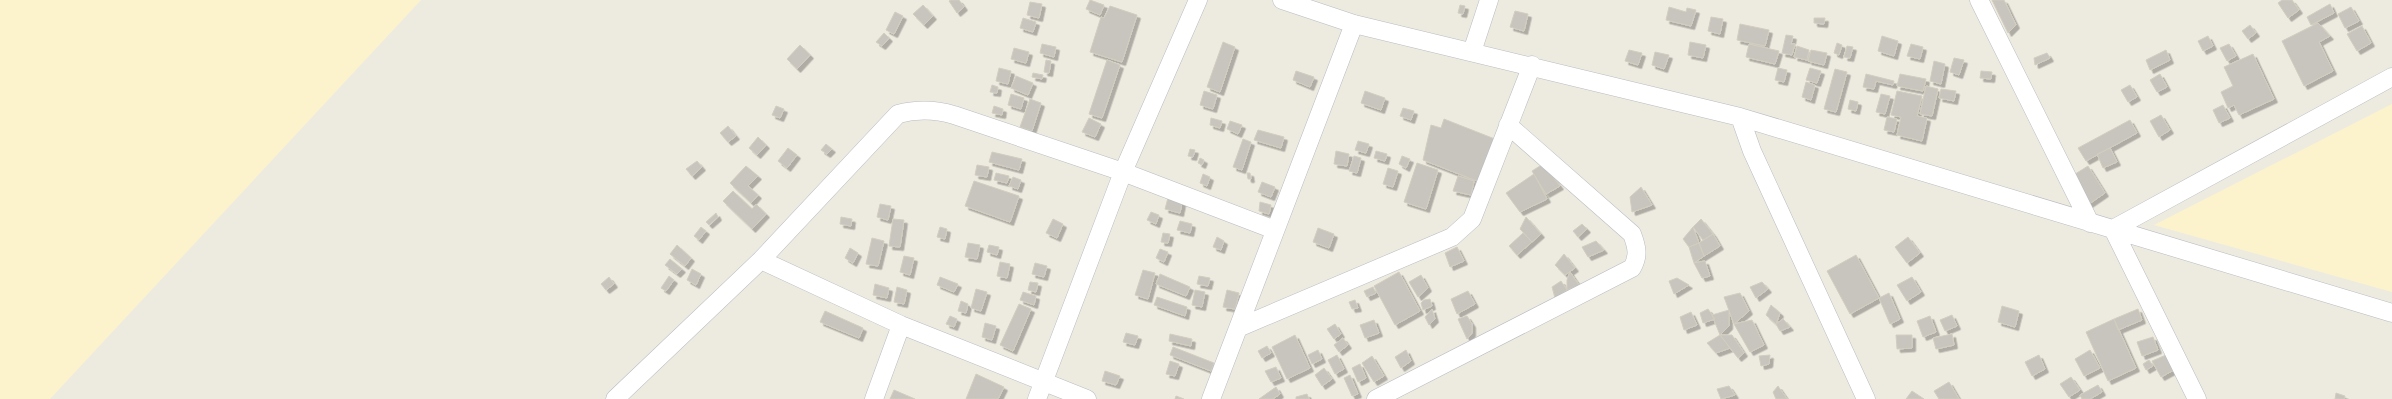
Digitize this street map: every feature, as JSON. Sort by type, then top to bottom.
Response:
[{"type":"street","points":[[1040,391],[1123,172],[1198,0]]},
{"type":"street","points":[[1282,0],[1323,6],[1354,24],[1532,66],[1740,118],[2392,313]]},
{"type":"street","points":[[1472,52],[1489,0]]},
{"type":"street","points":[[1979,0],[2090,223]]},
{"type":"street","points":[[1211,399],[1354,24]]},
{"type":"street","points":[[1238,328],[1452,237],[1466,226],[1472,219],[1532,66]]},
{"type":"street","points":[[2114,229],[2391,81]]},
{"type":"street","points":[[615,399],[761,260],[898,114],[911,111],[940,111],[954,115],[1123,172],[1275,230]]},
{"type":"street","points":[[1740,118],[1752,151],[1866,399]]},
{"type":"street","points":[[1376,399],[1632,268],[1638,260],[1632,234],[1508,125]]},
{"type":"street","points":[[2114,229],[2197,399]]},
{"type":"street","points":[[761,260],[1040,391],[1087,399]]},
{"type":"street","points":[[874,399],[902,325]]},
{"type":"sand","points":[[0,0],[421,0],[50,399],[0,399]]},
{"type":"sand","points":[[2392,104],[2392,292],[2154,225]]},
{"type":"building","points":[[959,0],[964,7],[957,13],[949,1]]},
{"type":"building","points":[[1090,0],[1104,5],[1100,15],[1086,9]]},
{"type":"building","points":[[1992,0],[2004,0],[2016,25],[2008,33]]},
{"type":"building","points":[[2282,0],[2292,0],[2299,10],[2288,18],[2278,3]]},
{"type":"building","points":[[1030,2],[1042,4],[1039,18],[1027,15]]},
{"type":"building","points":[[2330,4],[2334,13],[2311,25],[2307,17]]},
{"type":"building","points":[[923,5],[933,16],[924,25],[913,14]]},
{"type":"building","points":[[1460,5],[1465,6],[1463,14],[1458,13]]},
{"type":"building","points":[[1110,6],[1137,15],[1122,62],[1090,52],[1101,17],[1104,18]]},
{"type":"building","points":[[1669,7],[1686,12],[1687,8],[1696,10],[1691,26],[1666,20]]},
{"type":"building","points":[[2351,7],[2359,21],[2345,28],[2338,14]]},
{"type":"building","points":[[1515,11],[1528,14],[1524,31],[1510,27]]},
{"type":"building","points":[[895,12],[903,16],[894,34],[886,30]]},
{"type":"building","points":[[1711,17],[1723,19],[1720,34],[1708,31]]},
{"type":"building","points":[[1023,18],[1036,22],[1033,32],[1020,28]]},
{"type":"building","points":[[1814,18],[1825,18],[1824,24],[1814,23]]},
{"type":"building","points":[[2318,23],[2330,36],[2319,42],[2333,71],[2304,86],[2282,41]]},
{"type":"building","points":[[1740,24],[1769,30],[1765,46],[1737,40]]},
{"type":"building","points":[[2250,25],[2256,33],[2248,39],[2242,31]]},
{"type":"building","points":[[2362,26],[2371,43],[2357,51],[2347,34]]},
{"type":"building","points":[[884,33],[889,38],[882,46],[876,42]]},
{"type":"building","points":[[1786,35],[1793,36],[1791,44],[1795,44],[1792,55],[1782,53]]},
{"type":"building","points":[[1882,36],[1898,41],[1894,56],[1878,51]]},
{"type":"building","points":[[2208,36],[2213,46],[2203,51],[2198,41]]},
{"type":"building","points":[[1223,42],[1235,47],[1220,92],[1207,87]]},
{"type":"building","points":[[1690,42],[1706,45],[1703,58],[1688,55]]},
{"type":"building","points":[[1837,43],[1842,45],[1839,55],[1834,53]]},
{"type":"building","points":[[1042,44],[1056,47],[1054,57],[1040,53]]},
{"type":"building","points":[[1749,44],[1779,51],[1775,64],[1746,57]]},
{"type":"building","points":[[1911,44],[1923,47],[1920,59],[1907,56]]},
{"type":"building","points":[[2229,44],[2236,56],[2227,61],[2220,48]]},
{"type":"building","points":[[800,45],[810,55],[797,69],[787,59]]},
{"type":"building","points":[[1797,46],[1809,50],[1807,60],[1794,57]]},
{"type":"building","points":[[1847,46],[1853,47],[1850,58],[1844,57]]},
{"type":"building","points":[[1014,48],[1029,52],[1026,63],[1011,59]]},
{"type":"building","points":[[1629,50],[1642,53],[1638,65],[1625,61]]},
{"type":"building","points":[[1811,50],[1827,53],[1824,65],[1808,61]]},
{"type":"building","points":[[2166,50],[2170,60],[2150,70],[2146,60]]},
{"type":"building","points":[[1655,52],[1669,55],[1664,69],[1652,65]]},
{"type":"building","points":[[2047,53],[2050,58],[2035,65],[2034,58]]},
{"type":"building","points":[[2253,54],[2274,99],[2239,115],[2234,105],[2228,108],[2221,92],[2233,86],[2224,67]]},
{"type":"building","points":[[1954,58],[1964,60],[1959,75],[1950,72]]},
{"type":"building","points":[[1046,60],[1051,61],[1049,73],[1044,72]]},
{"type":"building","points":[[1107,60],[1120,65],[1102,118],[1089,114]]},
{"type":"building","points":[[1934,61],[1945,64],[1941,84],[1930,81]]},
{"type":"building","points":[[999,68],[1011,71],[1008,84],[996,81]]},
{"type":"building","points":[[1778,68],[1787,70],[1784,82],[1775,80]]},
{"type":"building","points":[[1810,68],[1821,71],[1817,83],[1806,80]]},
{"type":"building","points":[[1835,69],[1847,72],[1836,112],[1824,109]]},
{"type":"building","points":[[1296,71],[1314,77],[1310,87],[1293,80]]},
{"type":"building","points":[[1981,71],[1992,72],[1991,79],[1980,78]]},
{"type":"building","points":[[1033,73],[1043,75],[1042,79],[1032,77]]},
{"type":"building","points":[[1866,74],[1894,81],[1893,85],[1876,81],[1874,89],[1863,87]]},
{"type":"building","points":[[1900,74],[1926,79],[1923,91],[1897,86]]},
{"type":"building","points":[[2160,74],[2167,87],[2157,92],[2150,80]]},
{"type":"building","points":[[1016,76],[1033,83],[1028,95],[1011,88]]},
{"type":"building","points":[[1806,82],[1815,85],[1811,100],[1802,97]]},
{"type":"building","points":[[992,85],[998,87],[997,93],[990,92]]},
{"type":"building","points":[[2130,85],[2137,97],[2128,102],[2121,90]]},
{"type":"building","points":[[1926,86],[1938,89],[1932,116],[1920,114]]},
{"type":"building","points":[[1941,89],[1956,91],[1954,101],[1939,98]]},
{"type":"building","points":[[1204,91],[1217,95],[1213,109],[1200,105]]},
{"type":"building","points":[[1365,91],[1385,98],[1381,110],[1361,103]]},
{"type":"building","points":[[1897,91],[1922,96],[1917,116],[1927,118],[1922,141],[1897,135],[1901,117],[1891,115]]},
{"type":"building","points":[[1011,94],[1024,98],[1021,109],[1008,105]]},
{"type":"building","points":[[1881,94],[1890,96],[1885,114],[1876,112]]},
{"type":"building","points":[[1030,99],[1041,103],[1032,131],[1020,127]]},
{"type":"building","points":[[1850,100],[1858,102],[1856,111],[1848,109]]},
{"type":"building","points":[[2223,105],[2230,118],[2219,123],[2213,110]]},
{"type":"building","points":[[776,106],[784,109],[780,118],[772,115]]},
{"type":"building","points":[[994,106],[1003,109],[1002,115],[992,113]]},
{"type":"building","points":[[1403,108],[1414,111],[1411,120],[1400,116]]},
{"type":"building","points":[[2161,115],[2170,130],[2159,137],[2150,121]]},
{"type":"building","points":[[1887,117],[1897,119],[1894,132],[1884,130]]},
{"type":"building","points":[[1089,118],[1101,124],[1095,137],[1082,132]]},
{"type":"building","points":[[1211,118],[1222,121],[1220,128],[1210,125]]},
{"type":"building","points":[[1444,119],[1505,143],[1477,181],[1423,160],[1431,125],[1441,128]]},
{"type":"building","points":[[2130,120],[2137,133],[2086,161],[2078,148]]},
{"type":"building","points":[[1230,121],[1242,125],[1238,134],[1227,129]]},
{"type":"building","points":[[728,126],[736,136],[728,142],[720,133]]},
{"type":"building","points":[[1258,130],[1284,137],[1281,148],[1254,140]]},
{"type":"building","points":[[758,137],[766,145],[757,155],[749,148]]},
{"type":"building","points":[[1243,139],[1251,142],[1242,170],[1233,167]]},
{"type":"building","points":[[1358,141],[1369,144],[1366,153],[1355,150]]},
{"type":"building","points":[[826,144],[832,149],[827,154],[821,150]]},
{"type":"building","points":[[788,148],[797,155],[787,168],[778,161]]},
{"type":"building","points":[[2110,148],[2117,162],[2103,168],[2097,154]]},
{"type":"building","points":[[1190,149],[1195,150],[1193,157],[1188,156]]},
{"type":"building","points":[[1336,151],[1349,154],[1347,166],[1334,164]]},
{"type":"building","points":[[1376,151],[1387,154],[1385,161],[1374,158]]},
{"type":"building","points":[[992,152],[1022,159],[1019,170],[989,162]]},
{"type":"building","points":[[1354,156],[1361,158],[1357,173],[1349,171]]},
{"type":"building","points":[[1402,156],[1410,159],[1406,168],[1399,164]]},
{"type":"building","points":[[1200,158],[1204,160],[1202,165],[1198,163]]},
{"type":"building","points":[[697,161],[702,167],[692,176],[686,169]]},
{"type":"building","points":[[1417,163],[1438,170],[1426,209],[1404,202]]},
{"type":"building","points":[[1543,164],[1560,186],[1546,194],[1532,171]]},
{"type":"building","points":[[977,165],[989,167],[987,177],[975,175]]},
{"type":"building","points":[[746,166],[758,176],[748,186],[758,195],[751,203],[730,183]]},
{"type":"building","points":[[2088,166],[2105,193],[2089,204],[2072,176]]},
{"type":"building","points":[[1388,168],[1398,171],[1393,187],[1383,184]]},
{"type":"building","points":[[996,173],[1009,176],[1007,183],[994,180]]},
{"type":"building","points":[[1247,173],[1250,173],[1251,179],[1248,179]]},
{"type":"building","points":[[1203,174],[1210,177],[1207,186],[1200,183]]},
{"type":"building","points":[[1534,174],[1547,199],[1520,212],[1506,193]]},
{"type":"building","points":[[1458,176],[1474,181],[1471,195],[1453,191]]},
{"type":"building","points":[[1013,177],[1021,180],[1018,189],[1009,186]]},
{"type":"building","points":[[974,181],[1019,196],[1010,222],[965,206]]},
{"type":"building","points":[[1262,182],[1275,187],[1271,197],[1258,192]]},
{"type":"building","points":[[1641,187],[1652,205],[1632,212],[1630,197]]},
{"type":"building","points":[[733,191],[752,209],[756,204],[766,214],[752,229],[723,201]]},
{"type":"building","points":[[1169,194],[1183,198],[1180,213],[1165,209]]},
{"type":"building","points":[[1260,202],[1271,205],[1269,214],[1259,211]]},
{"type":"building","points":[[880,204],[891,206],[888,220],[877,217]]},
{"type":"building","points":[[1151,212],[1159,215],[1156,224],[1147,220]]},
{"type":"building","points":[[716,213],[718,217],[709,225],[706,222]]},
{"type":"building","points":[[841,217],[852,219],[851,226],[840,224]]},
{"type":"building","points":[[1526,217],[1541,234],[1532,242],[1520,229]]},
{"type":"building","points":[[893,219],[904,220],[900,247],[889,246]]},
{"type":"building","points":[[1053,219],[1063,224],[1057,238],[1046,233]]},
{"type":"building","points":[[1701,219],[1713,234],[1703,240],[1693,227]]},
{"type":"building","points":[[1180,221],[1192,224],[1190,233],[1177,230]]},
{"type":"building","points":[[1582,224],[1587,229],[1578,237],[1573,231]]},
{"type":"building","points":[[701,227],[706,231],[699,240],[694,236]]},
{"type":"building","points":[[940,227],[947,229],[945,239],[937,237]]},
{"type":"building","points":[[1693,227],[1699,243],[1689,247],[1683,239]]},
{"type":"building","points":[[1318,228],[1334,234],[1329,248],[1313,242]]},
{"type":"building","points":[[1163,233],[1170,234],[1168,243],[1161,242]]},
{"type":"building","points":[[1523,233],[1532,242],[1517,255],[1509,246]]},
{"type":"building","points":[[1713,234],[1720,246],[1704,256],[1699,243]]},
{"type":"building","points":[[1217,237],[1224,241],[1221,250],[1213,247]]},
{"type":"building","points":[[1908,237],[1920,253],[1907,263],[1895,247]]},
{"type":"building","points":[[872,238],[884,241],[878,266],[866,264]]},
{"type":"building","points":[[1596,241],[1604,250],[1588,257],[1582,247]]},
{"type":"building","points":[[968,243],[980,245],[977,259],[965,257]]},
{"type":"building","points":[[1699,243],[1704,256],[1694,263],[1689,247]]},
{"type":"building","points":[[677,245],[691,258],[685,266],[670,254]]},
{"type":"building","points":[[989,245],[999,247],[997,255],[987,252]]},
{"type":"building","points":[[1457,247],[1464,261],[1450,267],[1445,253]]},
{"type":"building","points":[[850,248],[858,253],[853,263],[845,258]]},
{"type":"building","points":[[1160,249],[1168,252],[1164,262],[1156,258]]},
{"type":"building","points":[[1564,254],[1575,268],[1565,275],[1555,265]]},
{"type":"building","points":[[1856,255],[1879,298],[1850,314],[1827,271]]},
{"type":"building","points":[[904,256],[914,258],[910,275],[900,272]]},
{"type":"building","points":[[670,259],[682,269],[677,274],[665,265]]},
{"type":"building","points":[[1705,261],[1710,276],[1702,278],[1694,263]]},
{"type":"building","points":[[1000,262],[1010,264],[1007,278],[997,276]]},
{"type":"building","points":[[1035,263],[1047,266],[1044,277],[1032,274]]},
{"type":"building","points":[[692,269],[701,274],[696,285],[687,280]]},
{"type":"building","points":[[1143,270],[1155,273],[1148,299],[1135,295]]},
{"type":"building","points":[[1399,272],[1420,311],[1395,325],[1374,286]]},
{"type":"building","points":[[1570,272],[1579,285],[1567,290],[1567,280]]},
{"type":"building","points":[[1160,274],[1190,287],[1186,296],[1156,284]]},
{"type":"building","points":[[1421,275],[1428,288],[1418,297],[1409,282]]},
{"type":"building","points":[[669,276],[674,280],[666,291],[661,288]]},
{"type":"building","points":[[1199,276],[1210,278],[1208,286],[1197,284]]},
{"type":"building","points":[[609,277],[614,284],[606,290],[601,284]]},
{"type":"building","points":[[940,277],[958,284],[954,292],[937,285]]},
{"type":"building","points":[[1912,277],[1921,292],[1907,301],[1897,285]]},
{"type":"building","points":[[1677,278],[1689,285],[1674,294],[1669,281]]},
{"type":"building","points":[[1561,281],[1567,290],[1555,298],[1552,287]]},
{"type":"building","points":[[1030,282],[1038,283],[1036,292],[1028,290]]},
{"type":"building","points":[[1762,282],[1768,289],[1756,298],[1750,287]]},
{"type":"building","points":[[875,284],[889,288],[887,298],[873,295]]},
{"type":"building","points":[[897,287],[907,290],[904,304],[894,302]]},
{"type":"building","points":[[1373,287],[1376,293],[1367,297],[1364,291]]},
{"type":"building","points":[[976,289],[987,292],[981,311],[971,308]]},
{"type":"building","points":[[1195,290],[1205,292],[1202,307],[1192,305]]},
{"type":"building","points":[[1227,290],[1239,293],[1235,309],[1223,307]]},
{"type":"building","points":[[1468,291],[1475,304],[1457,314],[1451,299]]},
{"type":"building","points":[[1023,292],[1036,296],[1034,305],[1020,300]]},
{"type":"building","points":[[1740,293],[1749,311],[1734,324],[1724,297]]},
{"type":"building","points":[[1889,293],[1900,319],[1890,324],[1879,298]]},
{"type":"building","points":[[1157,297],[1187,307],[1185,316],[1154,305]]},
{"type":"building","points":[[1430,299],[1432,306],[1423,310],[1421,303],[1424,300]]},
{"type":"building","points":[[1355,300],[1358,308],[1352,309],[1349,302]]},
{"type":"building","points":[[961,301],[968,304],[966,313],[958,311]]},
{"type":"building","points":[[1019,304],[1031,309],[1013,351],[1000,345]]},
{"type":"building","points":[[1771,305],[1780,313],[1776,324],[1766,315]]},
{"type":"building","points":[[2002,306],[2019,311],[2015,327],[1998,322]]},
{"type":"building","points":[[1432,309],[1435,319],[1429,325],[1425,317]]},
{"type":"building","points":[[1708,309],[1715,319],[1703,323],[1700,313]]},
{"type":"building","points":[[2138,309],[2142,320],[2118,330],[2114,319]]},
{"type":"building","points":[[1729,310],[1729,326],[1720,335],[1712,315]]},
{"type":"building","points":[[825,311],[863,328],[859,338],[820,322]]},
{"type":"building","points":[[1691,312],[1697,325],[1684,330],[1680,317]]},
{"type":"building","points":[[1952,315],[1957,326],[1945,331],[1940,320]]},
{"type":"building","points":[[950,316],[957,319],[954,327],[946,324]]},
{"type":"building","points":[[1467,316],[1472,324],[1472,333],[1467,339],[1458,319]]},
{"type":"building","points":[[1930,316],[1936,332],[1923,337],[1917,321]]},
{"type":"building","points":[[1783,319],[1790,327],[1780,331],[1776,324]]},
{"type":"building","points":[[2114,319],[2136,368],[2108,381],[2086,332]]},
{"type":"building","points":[[1374,320],[1379,333],[1365,338],[1360,325]]},
{"type":"building","points":[[1752,320],[1764,345],[1750,352],[1734,324]]},
{"type":"building","points":[[985,323],[996,326],[992,340],[982,337]]},
{"type":"building","points":[[1335,324],[1341,334],[1334,339],[1327,329]]},
{"type":"building","points":[[1126,333],[1138,336],[1135,345],[1123,342]]},
{"type":"building","points":[[1170,334],[1192,339],[1191,346],[1169,341]]},
{"type":"building","points":[[1952,334],[1954,345],[1936,349],[1933,338]]},
{"type":"building","points":[[1295,335],[1310,368],[1287,379],[1272,347]]},
{"type":"building","points":[[1720,335],[1730,348],[1716,353],[1707,343]]},
{"type":"building","points":[[1720,335],[1732,335],[1744,353],[1738,358]]},
{"type":"building","points":[[1896,335],[1912,335],[1912,348],[1897,349]]},
{"type":"building","points":[[2153,337],[2158,350],[2142,356],[2137,342]]},
{"type":"building","points":[[1343,338],[1348,345],[1339,352],[1334,345]]},
{"type":"building","points":[[1267,346],[1271,353],[1262,358],[1258,351]]},
{"type":"building","points":[[1173,347],[1214,363],[1211,371],[1170,355]]},
{"type":"building","points":[[1318,350],[1322,359],[1312,364],[1308,355]]},
{"type":"building","points":[[1406,350],[1411,361],[1401,368],[1395,357]]},
{"type":"building","points":[[2090,350],[2100,368],[2084,376],[2075,359]]},
{"type":"building","points":[[1337,355],[1344,369],[1335,374],[1328,360]]},
{"type":"building","points":[[1770,355],[1769,364],[1761,366],[1759,356]]},
{"type":"building","points":[[2039,355],[2045,369],[2032,376],[2025,362]]},
{"type":"building","points":[[2166,355],[2174,370],[2161,377],[2152,361]]},
{"type":"building","points":[[1372,356],[1384,376],[1374,382],[1362,363]]},
{"type":"building","points":[[2149,360],[2153,366],[2146,370],[2143,364]]},
{"type":"building","points":[[1170,361],[1179,364],[1175,376],[1166,374]]},
{"type":"building","points":[[1360,364],[1366,378],[1358,382],[1352,368]]},
{"type":"building","points":[[1276,367],[1281,378],[1271,382],[1265,371]]},
{"type":"building","points":[[1324,368],[1332,379],[1322,386],[1315,375]]},
{"type":"building","points":[[1105,371],[1120,376],[1116,385],[1102,381]]},
{"type":"building","points":[[976,374],[1004,387],[998,399],[966,399]]},
{"type":"building","points":[[1350,375],[1358,394],[1352,396],[1344,378]]},
{"type":"building","points":[[2071,377],[2080,390],[2069,397],[2060,384]]},
{"type":"building","points":[[1949,382],[1959,399],[1939,399],[1934,391]]},
{"type":"building","points":[[2098,385],[2102,392],[2090,399],[2082,399],[2080,395]]},
{"type":"building","points":[[1729,386],[1735,395],[1721,399],[1717,389]]},
{"type":"building","points":[[1778,386],[1787,399],[1776,399],[1773,392]]},
{"type":"building","points":[[1276,387],[1280,394],[1273,399],[1259,399]]},
{"type":"building","points":[[894,390],[915,399],[890,399]]},
{"type":"building","points":[[1912,391],[1924,399],[1906,399]]},
{"type":"building","points":[[2336,393],[2345,396],[2344,399],[2335,399]]},
{"type":"building","points":[[1307,394],[1309,399],[1296,399],[1296,397]]},
{"type":"building","points":[[1176,396],[1184,399],[1175,399]]}]
